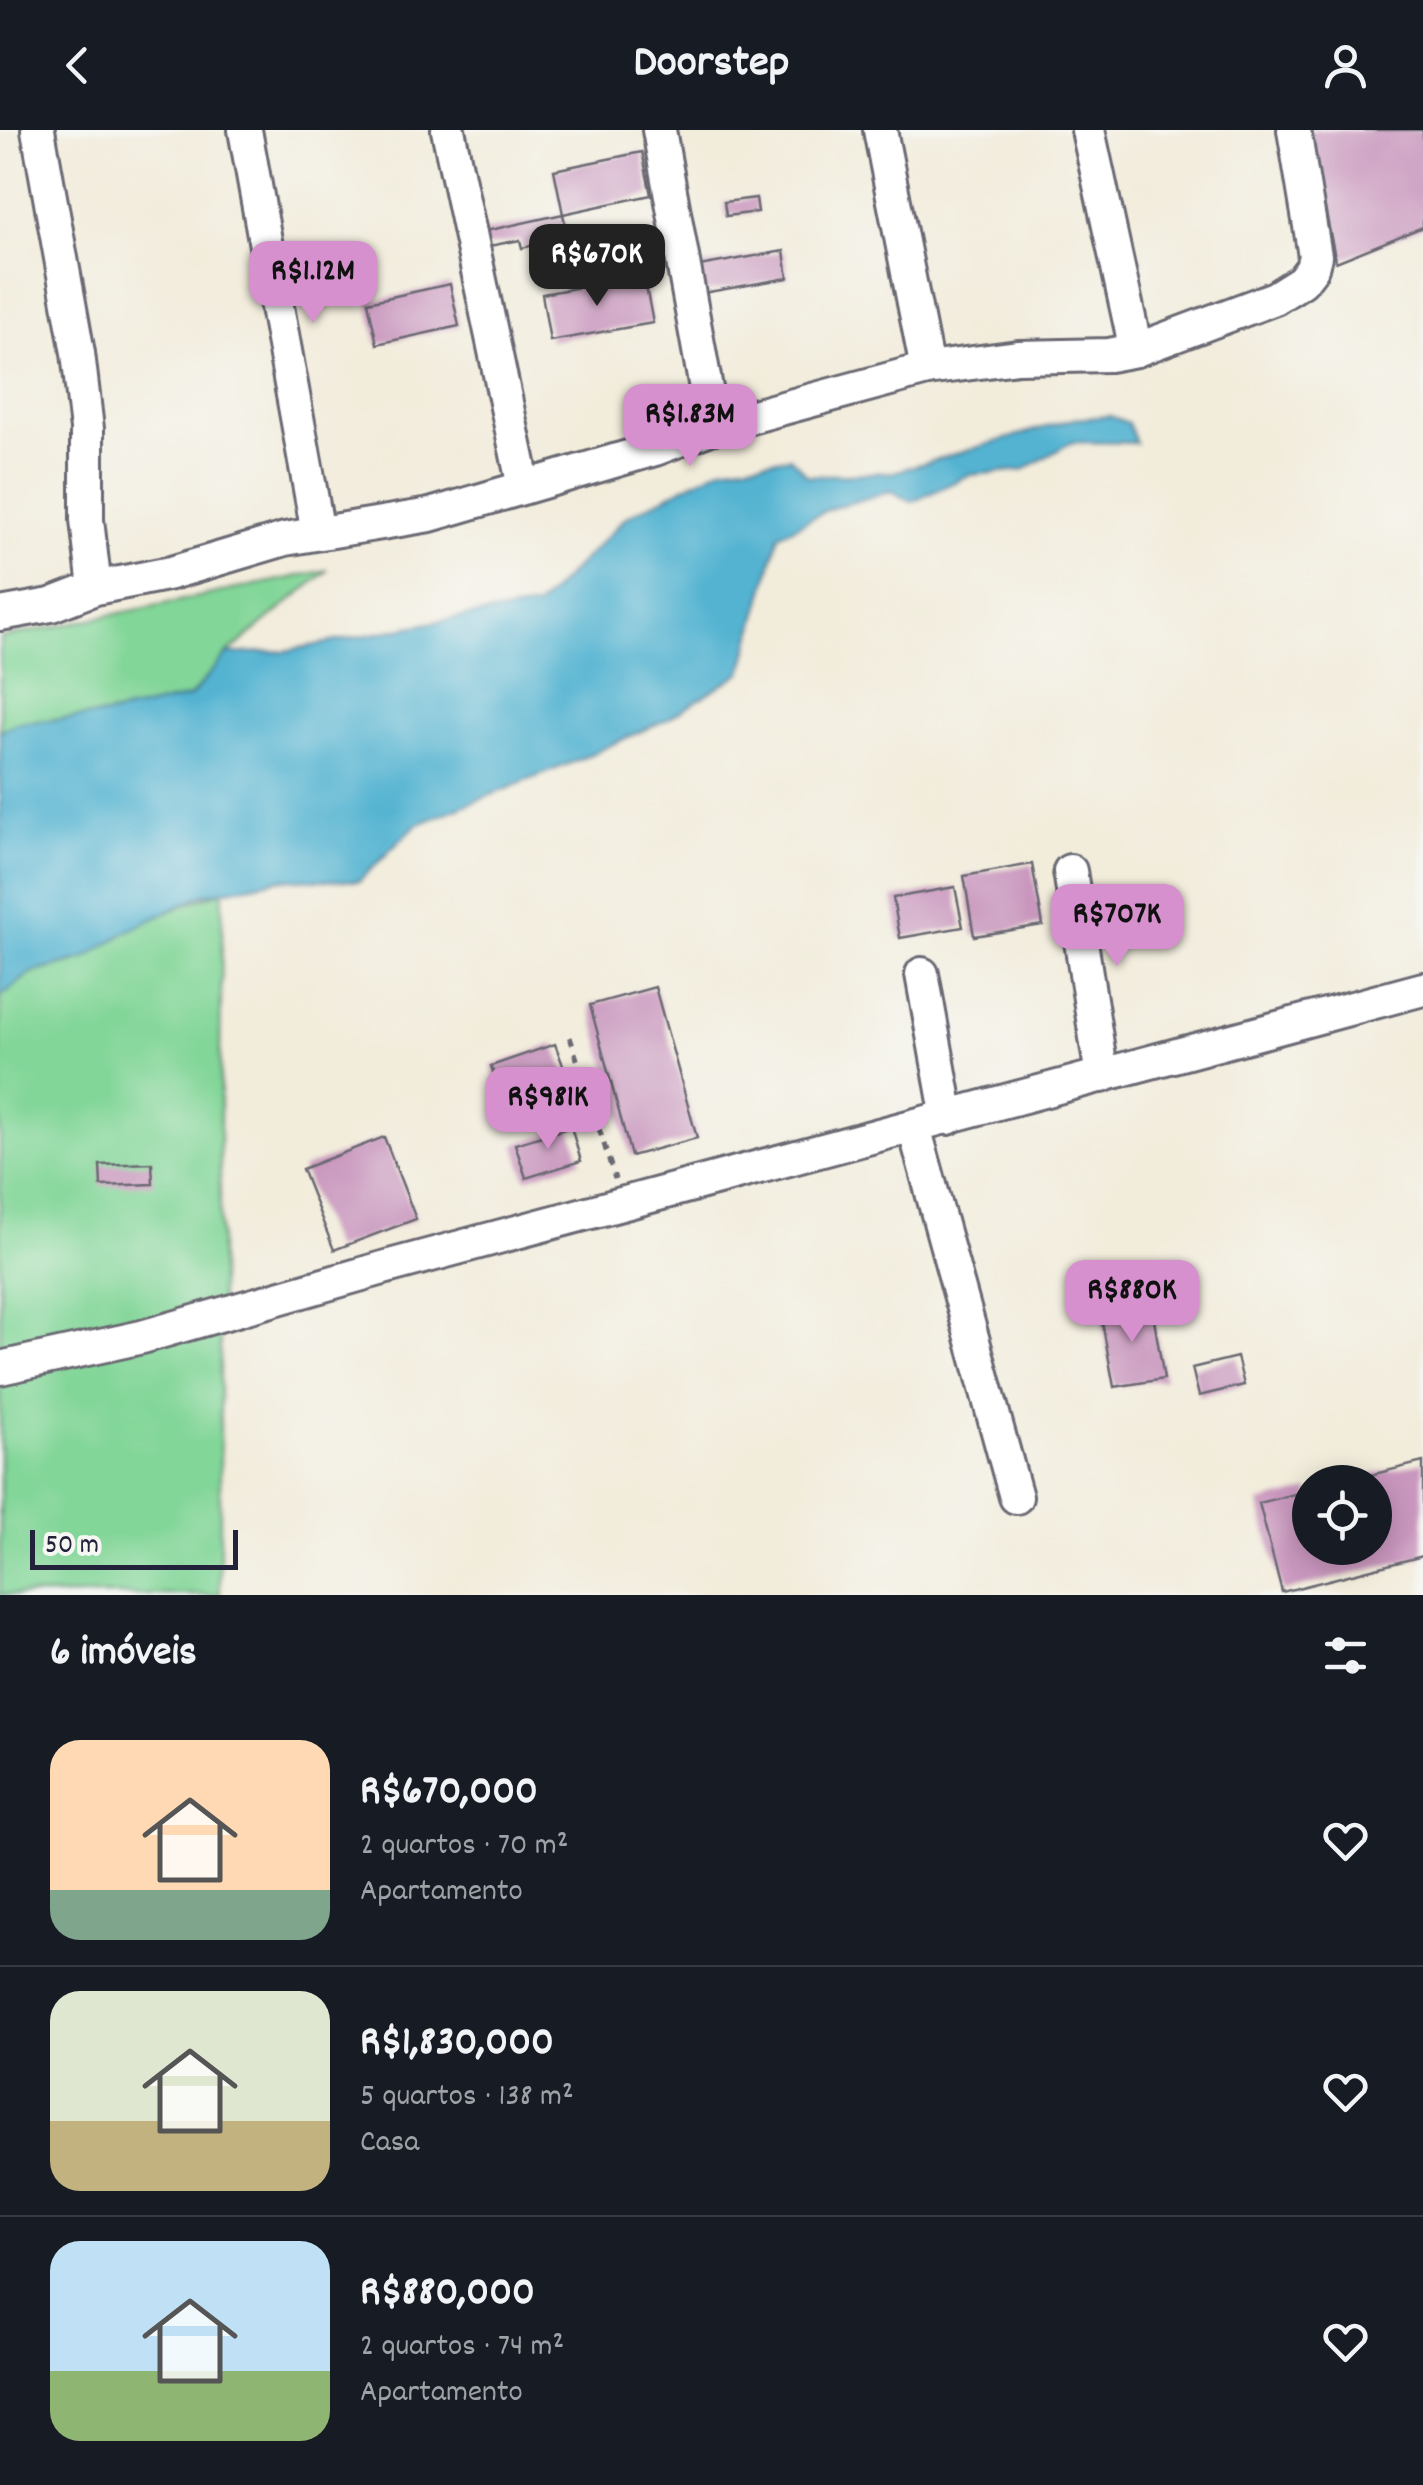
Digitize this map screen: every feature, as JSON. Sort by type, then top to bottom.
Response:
[{"type":"street","points":[[38,130],[88,428],[86,520],[95,588]]},
{"type":"street","points":[[245,130],[318,533]]},
{"type":"street","points":[[448,130],[524,486]]},
{"type":"street","points":[[658,130],[713,427]]},
{"type":"street","points":[[880,130],[927,369]]},
{"type":"street","points":[[1088,130],[1136,350]]},
{"type":"street","points":[[0,614],[51,604],[95,588],[171,573],[285,539],[430,515],[654,449],[713,427],[927,369],[1018,356],[1109,355],[1136,350],[1276,298],[1302,281],[1315,256],[1294,130]]},
{"type":"street","points":[[1070,871],[1102,1076]]},
{"type":"street","points":[[922,974],[948,1118]]},
{"type":"street","points":[[0,1368],[142,1337],[390,1266],[1423,989]]},
{"type":"street","points":[[914,1127],[1016,1496]]},
{"type":"path","points":[[570,1037],[623,1205]]},
{"type":"green space","points":[[328,570],[227,654],[190,697],[107,715],[17,723],[0,731],[0,638]]},
{"type":"green space","points":[[223,891],[220,1595],[0,1595],[0,997],[31,973],[84,959],[128,930]]},
{"type":"water","points":[[1110,416],[1128,423],[1136,443],[1072,442],[1023,470],[969,475],[912,502],[891,491],[829,509],[779,535],[742,672],[666,720],[416,825],[359,881],[282,879],[202,895],[128,931],[84,959],[31,973],[0,997],[0,731],[17,723],[107,715],[190,697],[227,654],[285,651],[456,618],[537,607],[626,517],[723,467],[790,457],[808,476],[894,472],[1073,419]]},
{"type":"building","points":[[1309,130],[1423,130],[1423,227],[1336,262]]},
{"type":"building","points":[[642,152],[651,195],[563,214],[554,170]]},
{"type":"building","points":[[756,198],[758,212],[726,216],[724,202]]},
{"type":"building","points":[[563,214],[568,237],[522,248],[520,240],[484,247],[481,232]]},
{"type":"building","points":[[784,251],[788,278],[703,293],[699,266]]},
{"type":"building","points":[[644,276],[653,323],[550,341],[542,294]]},
{"type":"building","points":[[450,284],[459,326],[377,344],[368,302]]},
{"type":"building","points":[[1032,864],[1043,925],[974,936],[964,876]]},
{"type":"building","points":[[955,887],[963,927],[900,938],[893,898]]},
{"type":"building","points":[[655,987],[697,1138],[631,1156],[590,1005]]},
{"type":"building","points":[[555,1044],[570,1084],[505,1107],[491,1066]]},
{"type":"building","points":[[571,1127],[581,1161],[526,1178],[515,1144]]},
{"type":"building","points":[[384,1137],[416,1219],[334,1250],[302,1169]]},
{"type":"building","points":[[152,1163],[153,1184],[101,1186],[100,1165]]},
{"type":"building","points":[[1151,1302],[1164,1379],[1114,1387],[1100,1311]]},
{"type":"building","points":[[1237,1357],[1244,1385],[1199,1396],[1192,1368]]},
{"type":"building","points":[[1423,1462],[1423,1556],[1392,1564],[1392,1470]]},
{"type":"building","points":[[1292,1495],[1292,1565],[1388,1565],[1282,1592],[1259,1503]]}]
